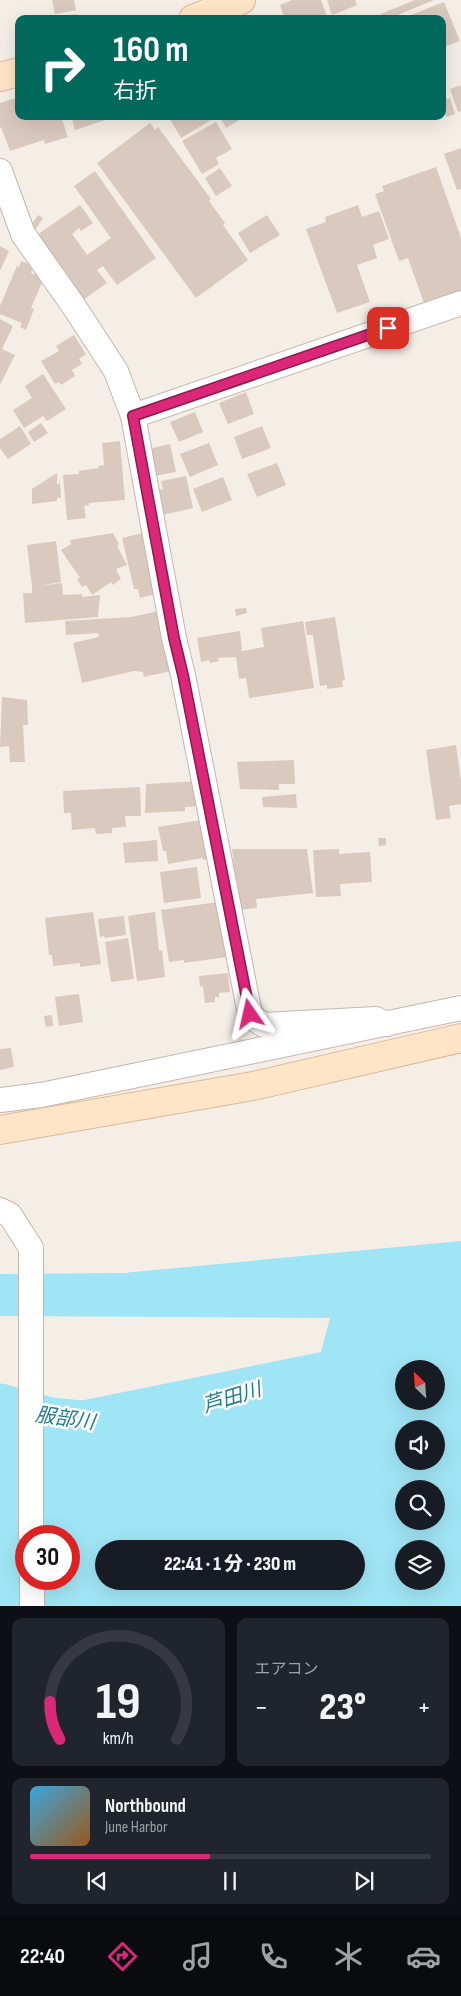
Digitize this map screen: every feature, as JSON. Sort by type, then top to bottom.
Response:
[{"type":"street","points":[[203,15],[241,0]]},
{"type":"street","points":[[0,77],[15,73]]},
{"type":"street","points":[[0,171],[23,234],[73,305],[116,372],[133,416],[174,638],[250,1014],[264,1025],[376,1019],[387,1024]]},
{"type":"street","points":[[133,416],[461,303]]},
{"type":"street","points":[[0,1100],[41,1095],[461,1008]]},
{"type":"street","points":[[0,1130],[253,1086],[461,1038]]},
{"type":"street","points":[[0,1210],[10,1215],[31,1248],[31,1525]]},
{"type":"street","points":[[32,1590],[32,1606]]},
{"type":"water","name":"芦田川","points":[[461,1241],[461,1606],[0,1606],[0,1417],[321,1352],[330,1318],[0,1316],[0,1274],[123,1273]]},
{"type":"building","points":[[52,0],[74,0],[76,10],[55,14]]},
{"type":"building","points":[[292,0],[321,0],[327,15],[284,15],[280,5]]},
{"type":"building","points":[[327,0],[355,0],[357,5],[332,15]]},
{"type":"building","points":[[415,0],[434,0],[398,15],[381,14]]},
{"type":"building","points":[[444,2],[460,41],[446,46],[446,15],[411,15]]},
{"type":"building","points":[[461,85],[461,111],[458,112],[450,89]]},
{"type":"building","points":[[15,98],[15,120],[62,120],[68,137],[45,144],[44,140],[10,151],[0,128],[0,103]]},
{"type":"building","points":[[450,98],[455,114],[446,117],[446,99]]},
{"type":"building","points":[[72,120],[105,120],[75,130]]},
{"type":"building","points":[[170,120],[211,120],[181,138]]},
{"type":"building","points":[[221,120],[239,120],[226,128]]},
{"type":"building","points":[[216,122],[232,149],[216,158],[219,164],[202,174],[182,141]]},
{"type":"building","points":[[150,123],[155,130],[158,127],[211,199],[209,201],[225,223],[223,225],[248,260],[196,298],[97,163]]},
{"type":"building","points":[[461,148],[461,189],[457,190],[444,154]]},
{"type":"building","points":[[436,167],[461,238],[461,290],[424,303],[408,258],[399,261],[375,194],[384,191],[382,186]]},
{"type":"building","points":[[220,168],[232,186],[216,196],[205,178]]},
{"type":"building","points":[[95,171],[156,258],[117,285],[103,266],[97,270],[107,283],[83,300],[37,235],[80,205],[93,223],[81,231],[79,228],[72,234],[87,255],[111,238],[74,186]]},
{"type":"building","points":[[358,205],[362,217],[379,211],[389,239],[373,245],[377,258],[357,265],[370,302],[337,313],[306,229],[326,222],[325,217]]},
{"type":"building","points":[[38,215],[43,218],[36,229],[31,225]]},
{"type":"building","points":[[267,215],[280,235],[250,253],[238,233]]},
{"type":"building","points":[[0,246],[9,251],[0,271]]},
{"type":"building","points":[[21,261],[34,266],[31,273],[44,278],[31,308],[34,309],[26,330],[20,327],[22,323],[0,314],[0,306],[17,266],[19,267]]},
{"type":"building","points":[[0,319],[13,326],[2,349],[15,355],[0,385]]},
{"type":"building","points":[[74,335],[86,354],[79,359],[82,364],[72,370],[75,376],[61,385],[59,382],[55,384],[41,361],[59,351],[56,346]]},
{"type":"building","points":[[43,374],[66,409],[47,421],[43,416],[24,428],[13,410],[32,398],[25,386]]},
{"type":"building","points":[[246,392],[254,414],[228,424],[219,403]]},
{"type":"building","points":[[195,412],[203,432],[179,442],[170,422]]},
{"type":"building","points":[[41,423],[48,433],[34,442],[28,432]]},
{"type":"building","points":[[20,426],[31,444],[8,459],[0,448],[0,439]]},
{"type":"building","points":[[262,426],[271,448],[242,459],[234,437]]},
{"type":"building","points":[[120,441],[125,500],[89,503],[89,505],[84,506],[86,518],[67,520],[63,475],[79,474],[79,471],[99,468],[98,466],[104,465],[102,443]]},
{"type":"building","points":[[209,443],[218,465],[190,477],[180,454]]},
{"type":"building","points":[[170,444],[176,472],[154,476],[148,449]]},
{"type":"building","points":[[277,463],[286,485],[257,497],[247,474]]},
{"type":"building","points":[[57,473],[57,484],[60,483],[61,498],[57,498],[57,501],[32,504],[32,489]]},
{"type":"building","points":[[186,476],[193,508],[163,515],[158,490],[163,489],[161,481]]},
{"type":"building","points":[[223,477],[232,500],[202,512],[193,489]]},
{"type":"building","points":[[147,532],[160,593],[140,598],[138,589],[134,589],[122,538]]},
{"type":"building","points":[[113,533],[119,544],[117,546],[127,565],[116,569],[121,579],[113,585],[111,582],[92,595],[86,585],[82,587],[77,579],[80,578],[61,550],[71,544],[70,540]]},
{"type":"building","points":[[56,541],[61,582],[38,586],[62,583],[63,595],[82,594],[82,597],[100,595],[98,617],[25,623],[23,593],[32,593],[27,545]]},
{"type":"building","points":[[246,608],[247,613],[236,616],[235,609]]},
{"type":"building","points":[[164,610],[176,670],[144,677],[143,672],[134,671],[82,683],[73,643],[99,637],[98,633],[66,635],[65,621],[131,617]]},
{"type":"building","points":[[335,617],[345,680],[342,681],[343,687],[327,689],[327,685],[320,686],[313,635],[307,635],[305,622]]},
{"type":"building","points":[[303,621],[314,688],[249,698],[246,678],[239,679],[236,657],[218,658],[219,661],[210,663],[209,660],[201,662],[197,638],[240,631],[242,651],[264,647],[261,628]]},
{"type":"building","points":[[2,697],[27,700],[28,725],[23,725],[25,762],[10,762],[9,746],[0,747]]},
{"type":"building","points":[[456,745],[461,781],[461,804],[449,806],[451,818],[436,820],[426,750]]},
{"type":"building","points":[[294,760],[295,784],[279,784],[279,790],[240,789],[237,762]]},
{"type":"building","points":[[201,781],[202,806],[185,807],[185,811],[145,813],[146,784]]},
{"type":"building","points":[[140,787],[141,816],[125,816],[126,827],[112,828],[112,833],[96,834],[95,828],[72,830],[71,813],[64,813],[63,791]]},
{"type":"building","points":[[296,794],[297,808],[263,807],[262,797]]},
{"type":"building","points":[[207,819],[214,858],[168,864],[158,827]]},
{"type":"building","points":[[378,838],[386,838],[386,845],[379,846]]},
{"type":"building","points":[[157,840],[158,861],[125,863],[123,843]]},
{"type":"building","points":[[232,849],[307,849],[313,893],[256,899],[257,908],[239,910]]},
{"type":"building","points":[[339,849],[339,854],[370,852],[372,882],[340,884],[341,896],[316,897],[313,850]]},
{"type":"building","points":[[197,867],[201,898],[164,903],[160,872]]},
{"type":"building","points":[[218,902],[227,957],[184,963],[184,960],[169,962],[161,910]]},
{"type":"building","points":[[93,912],[101,964],[80,967],[80,963],[53,966],[52,955],[49,955],[45,918]]},
{"type":"building","points":[[155,912],[159,951],[162,950],[165,977],[137,981],[128,916]]},
{"type":"building","points":[[124,916],[126,935],[100,937],[98,919]]},
{"type":"building","points":[[128,938],[134,979],[111,982],[105,942]]},
{"type":"building","points":[[228,973],[230,992],[219,993],[219,997],[215,997],[215,1002],[205,1003],[203,986],[200,987],[199,976]]},
{"type":"building","points":[[79,994],[83,1022],[59,1026],[55,997]]},
{"type":"building","points":[[52,1015],[53,1026],[46,1027],[44,1016]]},
{"type":"building","points":[[11,1048],[14,1067],[0,1070],[0,1049]]},
{"type":"waterway","name":"服部川","points":[[0,1406],[50,1420],[81,1423]]},
{"type":"route","points":[[250,1014],[174,638],[133,416],[388,328]]}]
